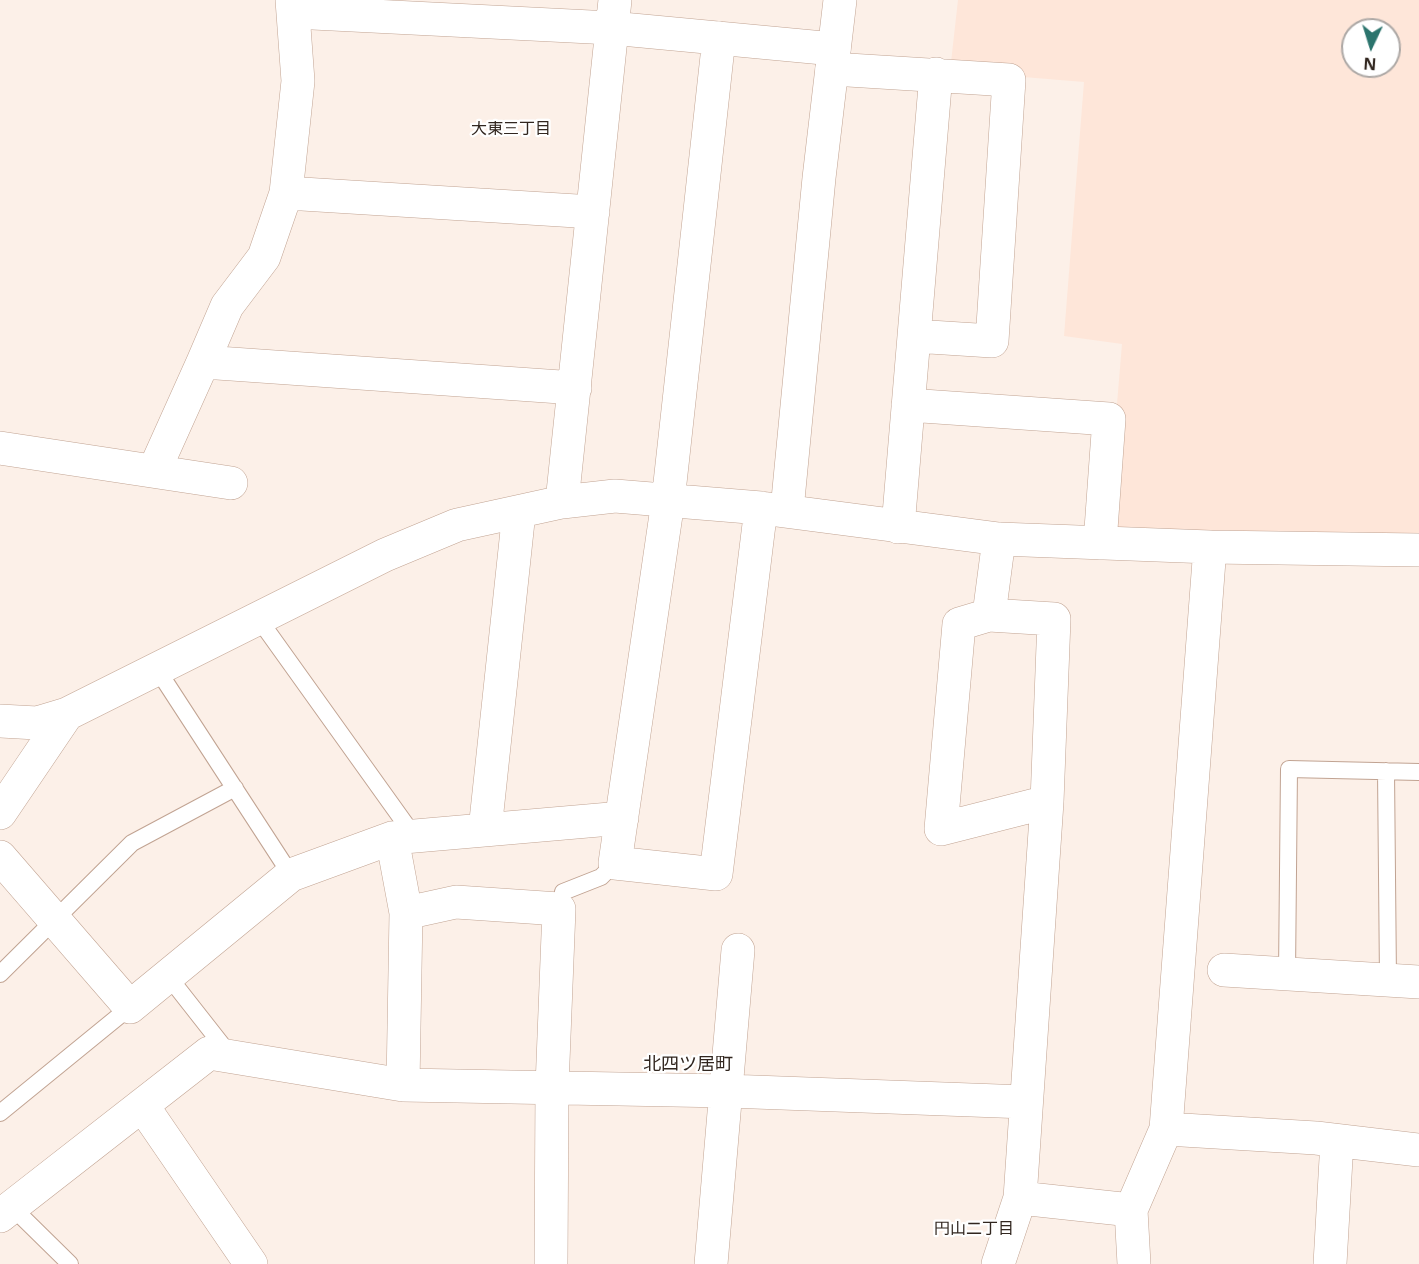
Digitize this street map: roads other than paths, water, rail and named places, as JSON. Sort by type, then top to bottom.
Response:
[{"type":"street","points":[[719,38],[668,501],[615,863],[716,874],[774,509],[840,0]]},
{"type":"street","points":[[154,471],[227,306],[264,257],[286,193],[298,81],[293,6],[613,14],[719,38],[833,59],[936,74],[1009,80],[992,341],[914,336]]},
{"type":"street","points":[[562,502],[613,14]]},
{"type":"street","points":[[898,527],[936,74]]},
{"type":"street","points":[[286,193],[593,212]]},
{"type":"street","points":[[203,362],[575,388]]},
{"type":"street","points":[[908,405],[1109,419],[1100,543]]},
{"type":"street","points":[[0,448],[231,483]]},
{"type":"street","points":[[0,721],[37,723],[67,714],[385,555],[457,525],[562,502],[615,496],[774,509],[999,539],[1210,547],[1419,550]]},
{"type":"street","points":[[485,830],[519,512]]},
{"type":"street","points":[[989,615],[999,539]]},
{"type":"street","points":[[1134,1264],[1131,1210],[1166,1129],[1210,547]]},
{"type":"street","points":[[998,1264],[1020,1198],[1047,802],[1054,619],[989,615],[959,624],[941,829],[1047,802]]},
{"type":"street","points":[[0,813],[67,714]]},
{"type":"street","points":[[0,857],[130,1007],[291,875],[403,837],[621,818]]},
{"type":"street","points":[[403,837],[406,913],[403,1084]]},
{"type":"street","points":[[406,913],[456,902],[559,909],[552,1087],[550,1264]]},
{"type":"street","points":[[711,1264],[738,950]]},
{"type":"street","points":[[1224,970],[1404,981]]},
{"type":"street","points":[[6,1212],[209,1053],[403,1084],[727,1091],[1026,1102]]},
{"type":"street","points":[[142,1105],[251,1264]]},
{"type":"street","points":[[1166,1129],[1337,1141],[1419,1150]]},
{"type":"street","points":[[1330,1264],[1337,1141]]},
{"type":"street","points":[[1020,1198],[1131,1210]]},
{"type":"lane","points":[[258,618],[403,837]]},
{"type":"lane","points":[[157,669],[291,875]]},
{"type":"lane","points":[[1287,974],[1289,769],[1419,772]]},
{"type":"lane","points":[[1386,771],[1404,981]]},
{"type":"lane","points":[[0,974],[132,843],[234,788]]},
{"type":"lane","points":[[559,909],[563,892],[601,877],[615,863]]},
{"type":"lane","points":[[168,976],[231,1056]]},
{"type":"lane","points":[[0,1113],[130,1007]]},
{"type":"lane","points":[[6,1212],[70,1264]]},
{"type":"district","name":"大東三丁目","points":[[511,129]]},
{"type":"district","name":"北四ツ居町","points":[[688,1065]]},
{"type":"district","name":"円山二丁目","points":[[974,1229]]}]
